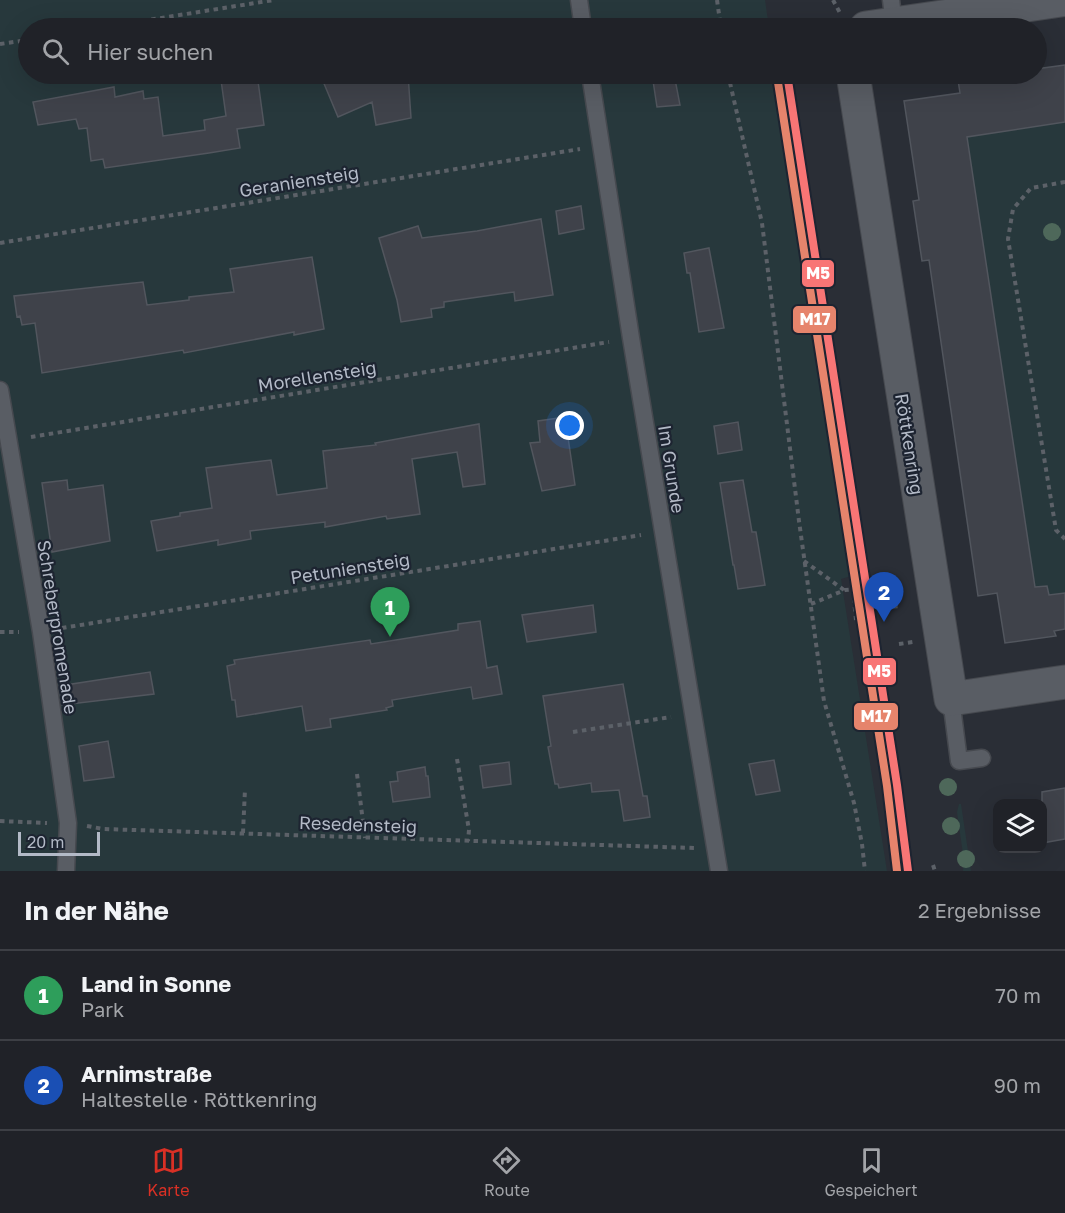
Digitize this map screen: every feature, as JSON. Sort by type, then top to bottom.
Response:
[{"type":"street","points":[[884,18],[1060,0]]},
{"type":"street","name":"Röttkenring","points":[[856,84],[951,699]]},
{"type":"street","points":[[951,699],[1065,682]]},
{"type":"lane","points":[[579,0],[582,18]]},
{"type":"lane","name":"Im Grunde","points":[[592,84],[719,871]]},
{"type":"lane","name":"Schreberpromenade","points":[[0,390],[41,632],[68,824],[66,871]]},
{"type":"lane","points":[[951,699],[959,761],[982,758]]},
{"type":"path","points":[[161,18],[274,0]]},
{"type":"path","points":[[717,0],[720,18]]},
{"type":"path","points":[[0,44],[18,41]]},
{"type":"path","points":[[730,84],[762,223],[804,561],[824,701],[854,803],[865,871]]},
{"type":"path","name":"Geraniensteig","points":[[0,243],[602,146]]},
{"type":"path","points":[[1065,182],[1031,188],[1013,209],[1008,239],[1056,530],[1065,538]]},
{"type":"path","name":"Morellensteig","points":[[8,441],[631,338]]},
{"type":"path","name":"Petuniensteig","points":[[41,632],[663,532]]},
{"type":"path","points":[[804,561],[845,590],[811,604]]},
{"type":"path","points":[[894,586],[896,612]]},
{"type":"path","points":[[853,589],[856,620]]},
{"type":"path","points":[[573,732],[693,714]]},
{"type":"path","points":[[457,759],[469,830],[468,842]]},
{"type":"path","points":[[357,774],[365,838]]},
{"type":"path","points":[[243,833],[245,789]]},
{"type":"path","name":"Resedensteig","points":[[0,820],[68,824],[103,829],[468,842],[696,848],[715,846]]},
{"type":"path","points":[[933,865],[935,871]]},
{"type":"shaded area","points":[[0,0],[765,0],[768,18],[18,18],[18,84],[777,84],[851,576],[841,579],[887,871],[0,871]]},
{"type":"shaded area","points":[[1065,122],[1065,593],[1049,595],[1047,586],[1035,587],[1009,414],[1004,415],[1005,390],[966,137]]},
{"type":"shaded area","points":[[961,804],[971,871],[963,871],[964,861],[957,812]]},
{"type":"building","points":[[1065,65],[1065,122],[967,137],[1035,587],[1047,586],[1049,595],[1065,593],[1065,629],[1054,631],[1056,636],[1005,643],[997,593],[978,596],[929,260],[922,261],[913,201],[919,200],[904,101],[960,93],[959,84],[1047,84],[1047,67]]},
{"type":"building","points":[[222,84],[258,84],[264,125],[237,129],[240,148],[105,168],[103,159],[91,161],[87,128],[79,129],[76,119],[38,125],[33,102],[114,87],[115,97],[143,91],[144,99],[158,97],[163,136],[205,130],[204,120],[226,116]]},
{"type":"building","points":[[324,84],[409,84],[411,118],[376,125],[372,102],[338,117]]},
{"type":"building","points":[[654,84],[676,84],[680,105],[657,107]]},
{"type":"building","points":[[581,206],[584,229],[559,234],[556,211]]},
{"type":"building","points":[[541,219],[553,295],[515,301],[514,292],[444,302],[444,307],[431,309],[432,317],[401,322],[379,238],[418,226],[422,238]]},
{"type":"building","points":[[709,248],[724,328],[699,332],[690,273],[687,273],[684,253]]},
{"type":"building","points":[[312,257],[324,329],[294,335],[294,332],[184,353],[183,350],[42,373],[35,323],[22,325],[20,316],[17,317],[14,296],[143,282],[147,305],[189,300],[189,297],[234,292],[230,269]]},
{"type":"building","points":[[565,417],[575,485],[542,491],[530,443],[540,442],[538,421]]},
{"type":"building","points":[[738,422],[742,450],[718,454],[714,426]]},
{"type":"building","points":[[479,424],[485,484],[463,487],[457,452],[412,459],[420,514],[387,519],[386,516],[325,527],[325,522],[250,531],[251,539],[218,545],[218,540],[157,551],[151,521],[212,508],[206,468],[271,460],[277,495],[327,488],[323,451],[376,445],[375,443]]},
{"type":"building","points":[[67,480],[68,490],[103,485],[110,541],[52,552],[42,483]]},
{"type":"building","points":[[743,480],[752,532],[756,532],[765,585],[738,589],[720,483]]},
{"type":"building","points":[[593,605],[596,632],[527,642],[522,615]]},
{"type":"building","points":[[480,621],[487,668],[497,666],[502,694],[473,699],[471,687],[392,700],[393,706],[386,708],[387,710],[330,719],[331,727],[306,731],[302,706],[237,717],[227,666],[235,664],[234,660],[370,640],[371,644],[458,630],[458,624]]},
{"type":"building","points":[[150,672],[154,694],[62,705],[59,686]]},
{"type":"building","points":[[623,684],[643,796],[647,796],[650,817],[624,821],[619,790],[592,792],[591,783],[559,788],[558,784],[555,784],[548,747],[551,746],[543,696]]},
{"type":"building","points":[[108,741],[114,777],[84,781],[79,746]]},
{"type":"building","points":[[774,760],[780,791],[756,795],[749,764]]},
{"type":"building","points":[[509,762],[511,784],[483,788],[480,766]]},
{"type":"building","points":[[425,767],[430,797],[393,802],[390,782],[398,781],[397,772]]},
{"type":"building","points":[[1065,788],[1065,839],[1047,842],[1047,799],[1042,799],[1042,792]]},
{"type":"transit line","name":"M17","points":[[778,84],[887,786],[897,871]]},
{"type":"transit line","name":"M5","points":[[789,84],[897,785],[908,871]]},
{"type":"place","name":"Arnimstraße","points":[[884,622]]},
{"type":"place","name":"Land in Sonne","points":[[390,637]]}]
